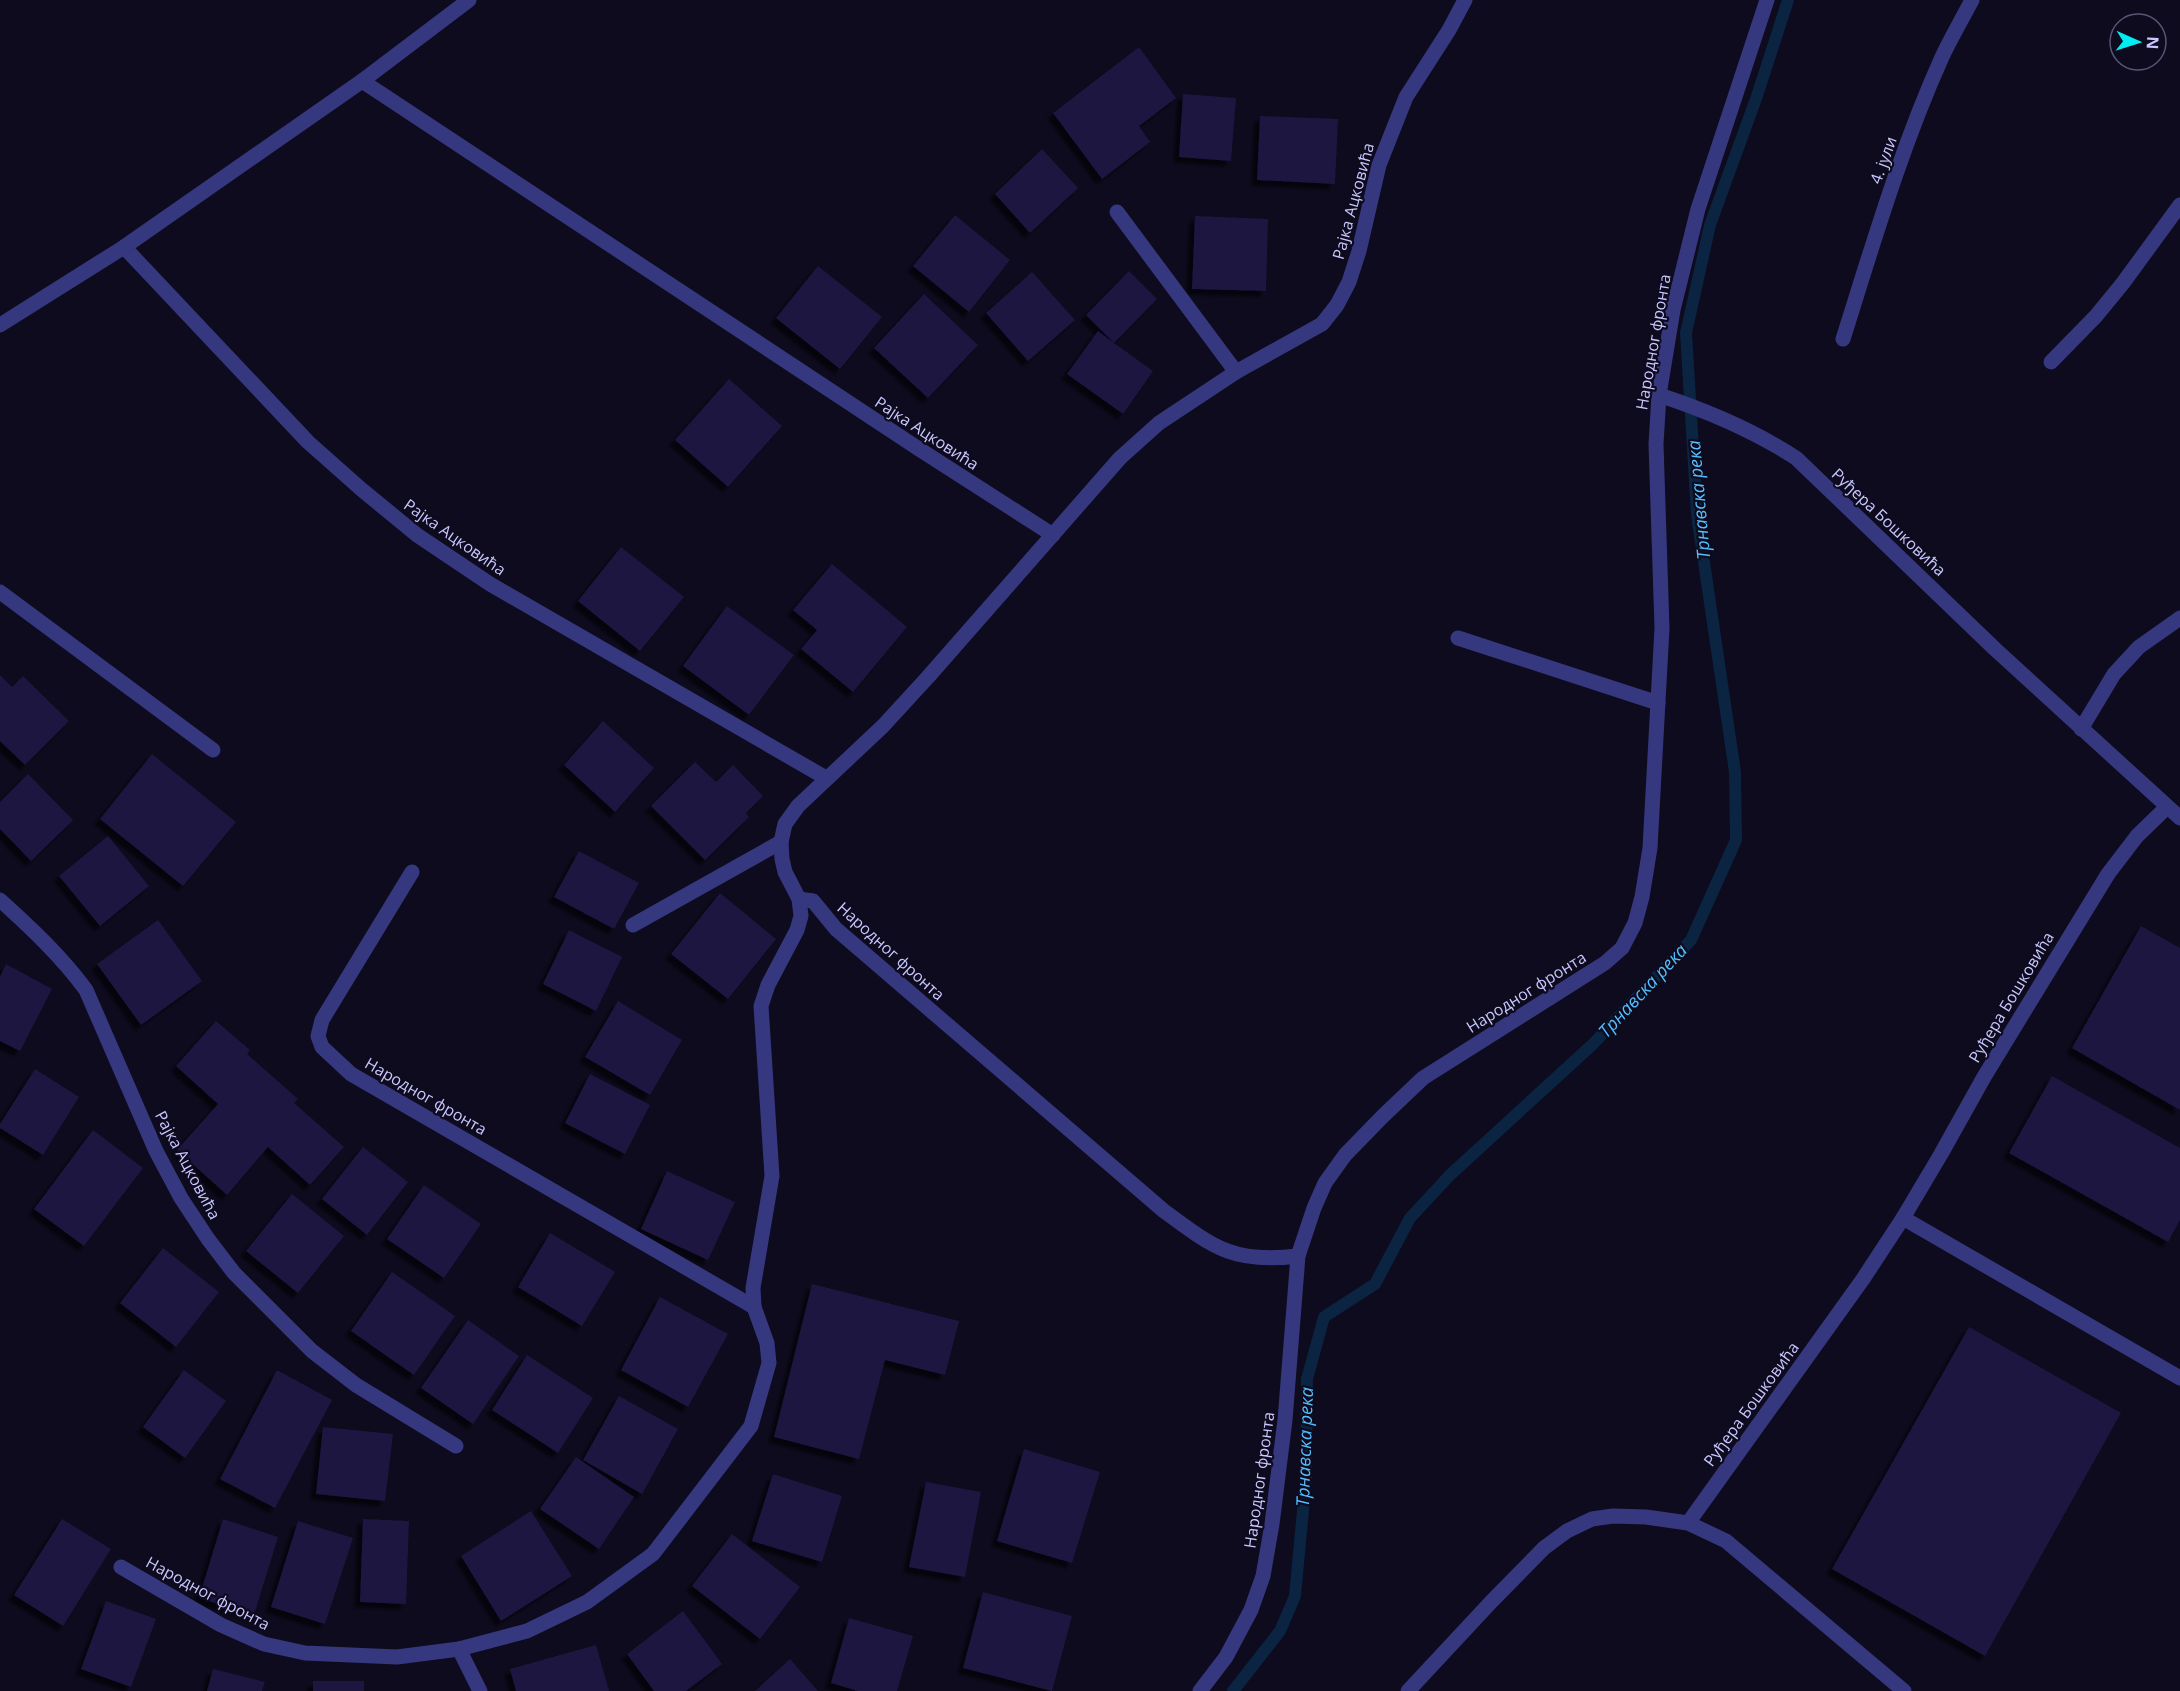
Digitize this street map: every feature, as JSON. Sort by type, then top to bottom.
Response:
[{"type":"street","points":[[0,325],[124,247],[362,81],[469,0]]},
{"type":"street","name":"Рајка Ацковића","points":[[799,899],[785,872],[782,859],[781,842],[785,824],[791,815],[826,778],[883,726],[1120,458],[1159,423],[1236,372],[1322,324],[1337,305],[1349,282],[1359,251],[1379,165],[1406,97],[1449,30],[1465,0]]},
{"type":"street","name":"Народног фронта","points":[[1200,1691],[1226,1657],[1251,1610],[1263,1576],[1285,1420],[1298,1256],[1325,1183],[1346,1155],[1423,1078],[1605,963],[1622,948],[1635,923],[1647,868],[1662,628],[1656,444],[1659,395],[1673,310],[1698,209],[1767,0]]},
{"type":"street","name":"4. јули","points":[[1843,339],[1876,232],[1906,148],[1942,56],[1972,0]]},
{"type":"street","name":"Рајка Ацковића","points":[[362,81],[1053,535]]},
{"type":"street","points":[[2051,362],[2096,316],[2180,205]]},
{"type":"street","points":[[1117,212],[1236,372]]},
{"type":"street","name":"Рајка Ацковића","points":[[124,247],[308,442],[417,535],[490,584],[826,778]]},
{"type":"street","name":"Руђера Бошковића","points":[[1659,395],[1678,401],[1773,443],[1796,458],[2081,729],[2180,818]]},
{"type":"street","points":[[0,592],[213,750]]},
{"type":"street","points":[[2081,729],[2114,674],[2139,647],[2180,618]]},
{"type":"street","points":[[1458,638],[1658,703]]},
{"type":"street","name":"Руђера Бошковића","points":[[1688,1522],[1863,1279],[1903,1218],[1984,1077],[2108,874],[2137,836],[2167,807]]},
{"type":"street","points":[[633,925],[781,842]]},
{"type":"street","name":"Народног фронта","points":[[412,872],[322,1020],[318,1036],[322,1047],[351,1074],[754,1307]]},
{"type":"street","name":"Народног фронта","points":[[121,1567],[221,1624],[264,1644],[304,1653],[397,1657],[459,1649],[527,1631],[586,1602],[653,1554],[751,1426],[769,1363],[767,1343],[754,1307],[753,1288],[772,1176],[761,1005],[796,930],[801,916],[799,899],[813,901],[836,929],[853,945],[1164,1211],[1210,1244],[1246,1257],[1274,1259],[1298,1256]]},
{"type":"street","name":"Рајка Ацковића","points":[[0,900],[48,944],[86,990],[156,1151],[181,1198],[234,1273],[312,1351],[356,1385],[456,1446]]},
{"type":"street","points":[[1903,1218],[2180,1378]]},
{"type":"street","points":[[1408,1691],[1544,1548],[1567,1531],[1593,1520],[1612,1516],[1688,1522],[1726,1541],[1904,1691]]},
{"type":"street","points":[[459,1649],[480,1691]]},
{"type":"building","points":[[1139,47],[1176,98],[1139,126],[1150,142],[1102,179],[1053,113]]},
{"type":"building","points":[[1183,94],[1236,98],[1231,161],[1179,157]]},
{"type":"building","points":[[1260,116],[1338,119],[1335,184],[1257,180]]},
{"type":"building","points":[[1042,149],[1078,188],[1030,233],[995,194]]},
{"type":"building","points":[[955,215],[1010,260],[969,312],[913,266]]},
{"type":"building","points":[[1195,216],[1268,219],[1266,291],[1192,289]]},
{"type":"building","points":[[818,266],[882,317],[840,369],[776,318]]},
{"type":"building","points":[[1129,271],[1157,299],[1114,343],[1086,315]]},
{"type":"building","points":[[1032,272],[1075,320],[1028,361],[986,313]]},
{"type":"building","points":[[924,294],[978,345],[928,398],[874,348]]},
{"type":"building","points":[[1098,331],[1153,371],[1123,414],[1067,374]]},
{"type":"building","points":[[729,379],[782,426],[728,487],[675,440]]},
{"type":"building","points":[[621,547],[684,597],[640,651],[578,601]]},
{"type":"building","points":[[832,564],[907,627],[853,692],[801,649],[817,630],[793,610]]},
{"type":"building","points":[[727,606],[794,655],[749,715],[683,666]]},
{"type":"building","points":[[0,675],[12,687],[23,676],[69,721],[25,765],[0,741]]},
{"type":"building","points":[[603,721],[654,768],[615,812],[564,765]]},
{"type":"building","points":[[152,754],[236,822],[183,886],[100,819]]},
{"type":"building","points":[[695,762],[716,782],[733,765],[763,796],[746,813],[749,817],[705,860],[651,806]]},
{"type":"building","points":[[28,774],[73,820],[31,861],[0,829],[0,802]]},
{"type":"building","points":[[108,836],[149,886],[100,926],[59,876]]},
{"type":"building","points":[[579,851],[639,883],[614,929],[554,897]]},
{"type":"building","points":[[720,893],[776,939],[728,999],[671,954]]},
{"type":"building","points":[[158,920],[202,981],[141,1025],[97,964]]},
{"type":"building","points":[[2141,926],[2180,948],[2180,1110],[2072,1048]]},
{"type":"building","points":[[569,930],[622,957],[596,1011],[543,984]]},
{"type":"building","points":[[6,964],[52,989],[20,1051],[0,1041],[0,977]]},
{"type":"building","points":[[618,1001],[682,1040],[650,1095],[585,1057]]},
{"type":"building","points":[[216,1021],[250,1050],[247,1054],[298,1099],[294,1103],[344,1147],[310,1185],[268,1147],[227,1195],[177,1150],[218,1104],[176,1066]]},
{"type":"building","points":[[35,1069],[79,1097],[43,1155],[0,1128],[0,1124]]},
{"type":"building","points":[[590,1074],[650,1105],[625,1154],[565,1123]]},
{"type":"building","points":[[2052,1076],[2180,1148],[2180,1220],[2168,1242],[2009,1153]]},
{"type":"building","points":[[93,1130],[143,1168],[84,1246],[34,1209]]},
{"type":"building","points":[[363,1147],[408,1182],[367,1235],[322,1199]]},
{"type":"building","points":[[667,1171],[735,1202],[708,1260],[641,1229]]},
{"type":"building","points":[[424,1185],[481,1224],[444,1278],[387,1239]]},
{"type":"building","points":[[292,1194],[344,1236],[298,1293],[246,1251]]},
{"type":"building","points":[[550,1233],[615,1272],[582,1326],[518,1287]]},
{"type":"building","points":[[163,1248],[219,1292],[176,1347],[120,1303]]},
{"type":"building","points":[[392,1272],[455,1316],[414,1375],[351,1331]]},
{"type":"building","points":[[812,1284],[959,1321],[945,1375],[885,1360],[859,1459],[774,1437]]},
{"type":"building","points":[[660,1297],[728,1334],[688,1407],[621,1370]]},
{"type":"building","points":[[468,1320],[519,1356],[473,1424],[421,1388]]},
{"type":"building","points":[[1969,1327],[2121,1413],[1985,1656],[1832,1569]]},
{"type":"building","points":[[527,1355],[593,1398],[558,1453],[492,1410]]},
{"type":"building","points":[[184,1370],[226,1401],[185,1458],[143,1427]]},
{"type":"building","points":[[277,1370],[332,1400],[275,1508],[220,1479]]},
{"type":"building","points":[[619,1396],[678,1429],[642,1494],[583,1460]]},
{"type":"building","points":[[323,1427],[393,1434],[385,1501],[316,1494]]},
{"type":"building","points":[[1024,1449],[1100,1472],[1072,1563],[997,1541]]},
{"type":"building","points":[[576,1457],[634,1497],[599,1549],[540,1509]]},
{"type":"building","points":[[773,1474],[842,1496],[822,1562],[752,1541]]},
{"type":"building","points":[[926,1482],[981,1492],[965,1577],[909,1567]]},
{"type":"building","points":[[531,1511],[572,1576],[501,1621],[461,1556]]},
{"type":"building","points":[[62,1519],[111,1549],[63,1626],[14,1595]]},
{"type":"building","points":[[223,1519],[278,1537],[254,1615],[199,1598]]},
{"type":"building","points":[[363,1519],[409,1521],[406,1604],[360,1602]]},
{"type":"building","points":[[298,1521],[353,1538],[325,1624],[271,1607]]},
{"type":"building","points":[[732,1534],[800,1587],[760,1639],[692,1586]]},
{"type":"building","points":[[983,1592],[1072,1616],[1052,1691],[963,1668]]},
{"type":"building","points":[[106,1601],[156,1619],[131,1687],[81,1669]]},
{"type":"building","points":[[683,1611],[722,1664],[686,1691],[654,1691],[627,1654]]},
{"type":"building","points":[[849,1618],[913,1636],[897,1691],[858,1691],[831,1683]]},
{"type":"building","points":[[596,1645],[609,1691],[516,1691],[510,1669]]},
{"type":"building","points":[[790,1659],[818,1691],[755,1691]]},
{"type":"building","points":[[213,1669],[265,1682],[262,1691],[207,1691]]},
{"type":"building","points":[[313,1681],[364,1681],[364,1691],[313,1691]]},
{"type":"waterway","name":"Трнавска река","points":[[1233,1691],[1280,1631],[1295,1596],[1306,1478],[1307,1379],[1324,1317],[1375,1284],[1410,1218],[1450,1175],[1593,1044],[1691,940],[1736,840],[1735,772],[1697,515],[1686,333],[1710,225],[1757,96],[1788,0]]}]
